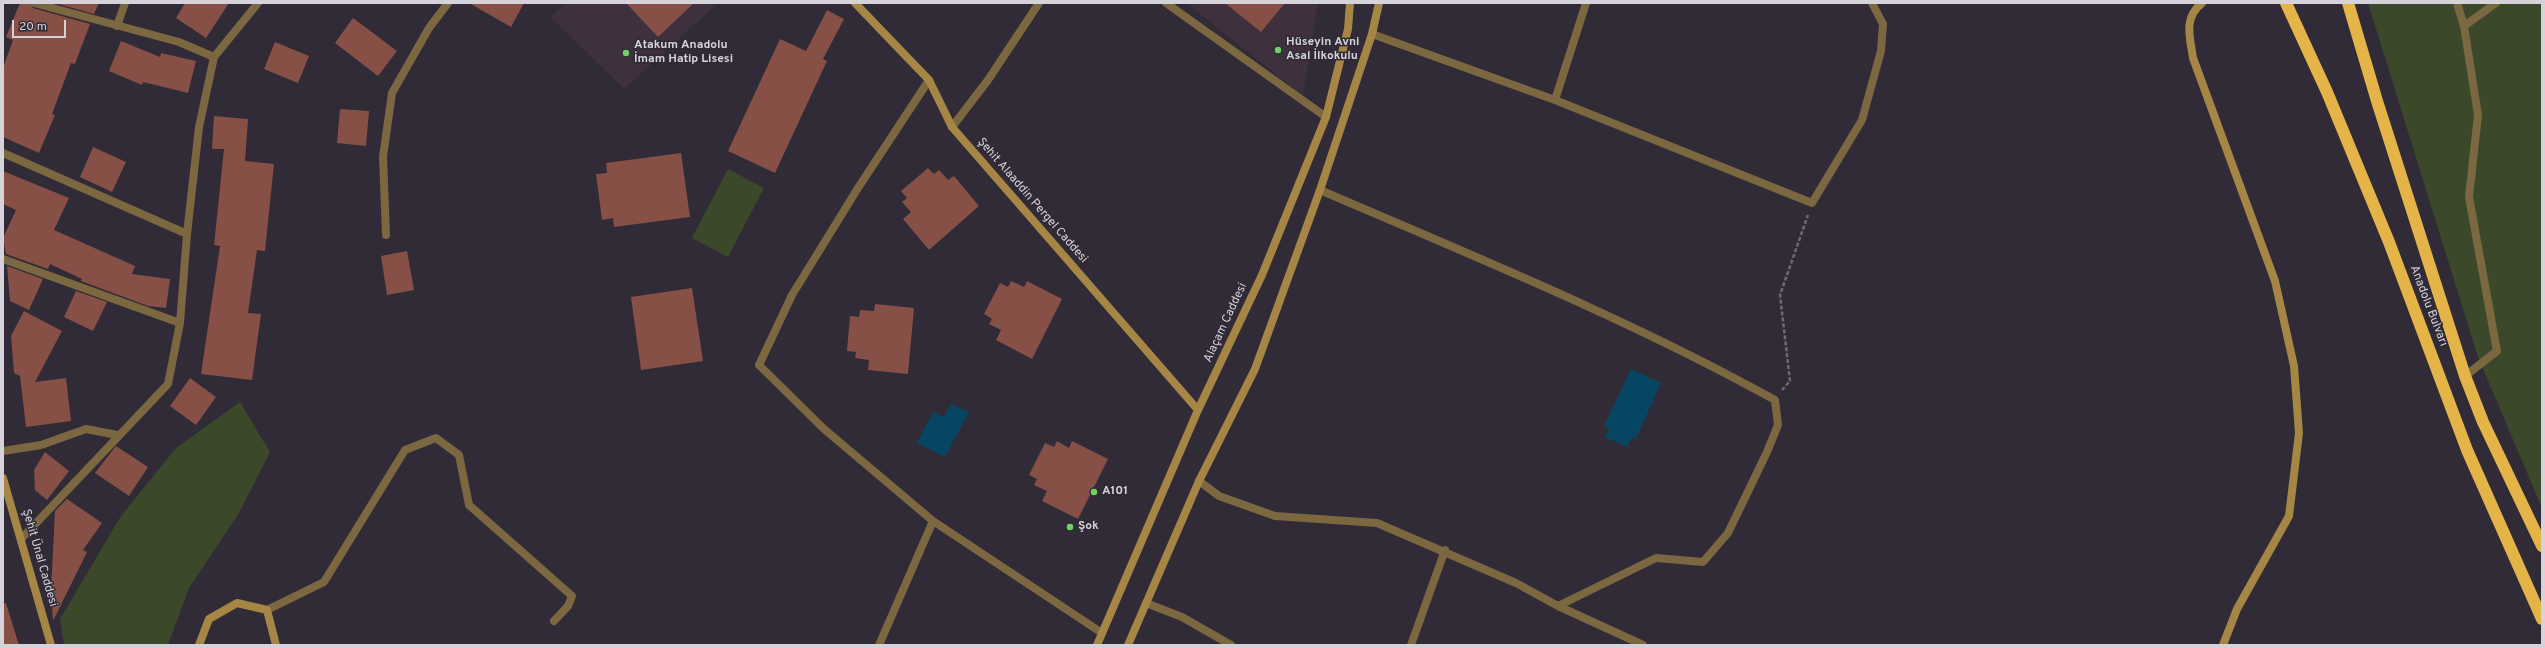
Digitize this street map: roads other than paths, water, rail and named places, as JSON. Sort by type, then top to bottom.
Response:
[{"type":"highway","name":"Anadolu Bulvarı","points":[[2286,3],[2327,92],[2389,242],[2467,450],[2542,619]]},
{"type":"highway","name":"Anadolu Bulvarı","points":[[2348,3],[2377,101],[2465,376],[2483,422],[2542,546]]},
{"type":"street","points":[[34,3],[179,42],[214,57]]},
{"type":"street","points":[[117,26],[126,3]]},
{"type":"street","points":[[21,539],[168,384],[180,323],[186,234],[199,127],[214,57],[258,3]]},
{"type":"street","points":[[386,235],[383,156],[392,93],[430,28],[448,3]]},
{"type":"street","name":"Şehit Alaaddin Pergel Caddesi","points":[[856,3],[929,80],[952,127],[1198,410]]},
{"type":"street","points":[[952,127],[988,80],[1039,3]]},
{"type":"street","points":[[1166,3],[1326,117]]},
{"type":"street","name":"Alaçam Caddesi","points":[[1097,645],[1198,410],[1262,275],[1326,117],[1348,29],[1350,3]]},
{"type":"street","points":[[1128,645],[1200,481],[1255,369],[1320,190],[1372,34],[1379,3]]},
{"type":"street","points":[[1555,100],[1586,3]]},
{"type":"street","points":[[1372,34],[1555,100],[1812,203],[1862,120],[1880,51],[1883,24],[1872,3]]},
{"type":"street","points":[[2202,3],[2195,8],[2188,24],[2193,58],[2275,281],[2294,366],[2299,433],[2290,516],[2237,608],[2223,645]]},
{"type":"street","points":[[2457,3],[2464,26],[2478,116],[2469,197],[2497,351],[2465,376]]},
{"type":"street","points":[[2464,26],[2496,3]]},
{"type":"street","points":[[929,80],[858,188],[792,295],[759,365],[824,428],[933,521],[1102,633]]},
{"type":"street","points":[[3,154],[186,234]]},
{"type":"street","points":[[1320,190],[1514,274],[1719,369],[1775,400],[1778,425],[1767,452],[1728,533],[1703,562],[1656,558],[1558,606]]},
{"type":"street","points":[[3,259],[180,323]]},
{"type":"street","points":[[3,451],[41,445],[86,429],[118,435]]},
{"type":"street","points":[[199,645],[209,619],[237,603],[267,610],[324,582],[405,450],[436,438],[459,454],[469,505],[572,596],[568,606],[554,621]]},
{"type":"street","name":"Şehit Ünal Caddesi","points":[[3,478],[51,645]]},
{"type":"street","points":[[1200,481],[1219,496],[1275,516],[1377,523],[1445,550],[1516,583],[1558,606],[1643,645]]},
{"type":"street","points":[[879,645],[933,521]]},
{"type":"street","points":[[1411,645],[1445,550]]},
{"type":"street","points":[[1146,603],[1182,617],[1231,645]]},
{"type":"street","points":[[267,610],[276,645]]},
{"type":"water","points":[[1631,369],[1661,383],[1636,439],[1632,437],[1627,447],[1605,437],[1609,428],[1604,426]]},
{"type":"water","points":[[951,404],[969,412],[945,457],[917,443],[933,412],[944,417]]},
{"type":"place","name":"Hüseyin Avni Asal İlkokulu","points":[[1278,50]]},
{"type":"place","name":"Atakum Anadolu İmam Hatip Lisesi","points":[[626,53]]},
{"type":"place","name":"A101","points":[[1094,492]]},
{"type":"place","name":"Şok","points":[[1070,527]]}]
